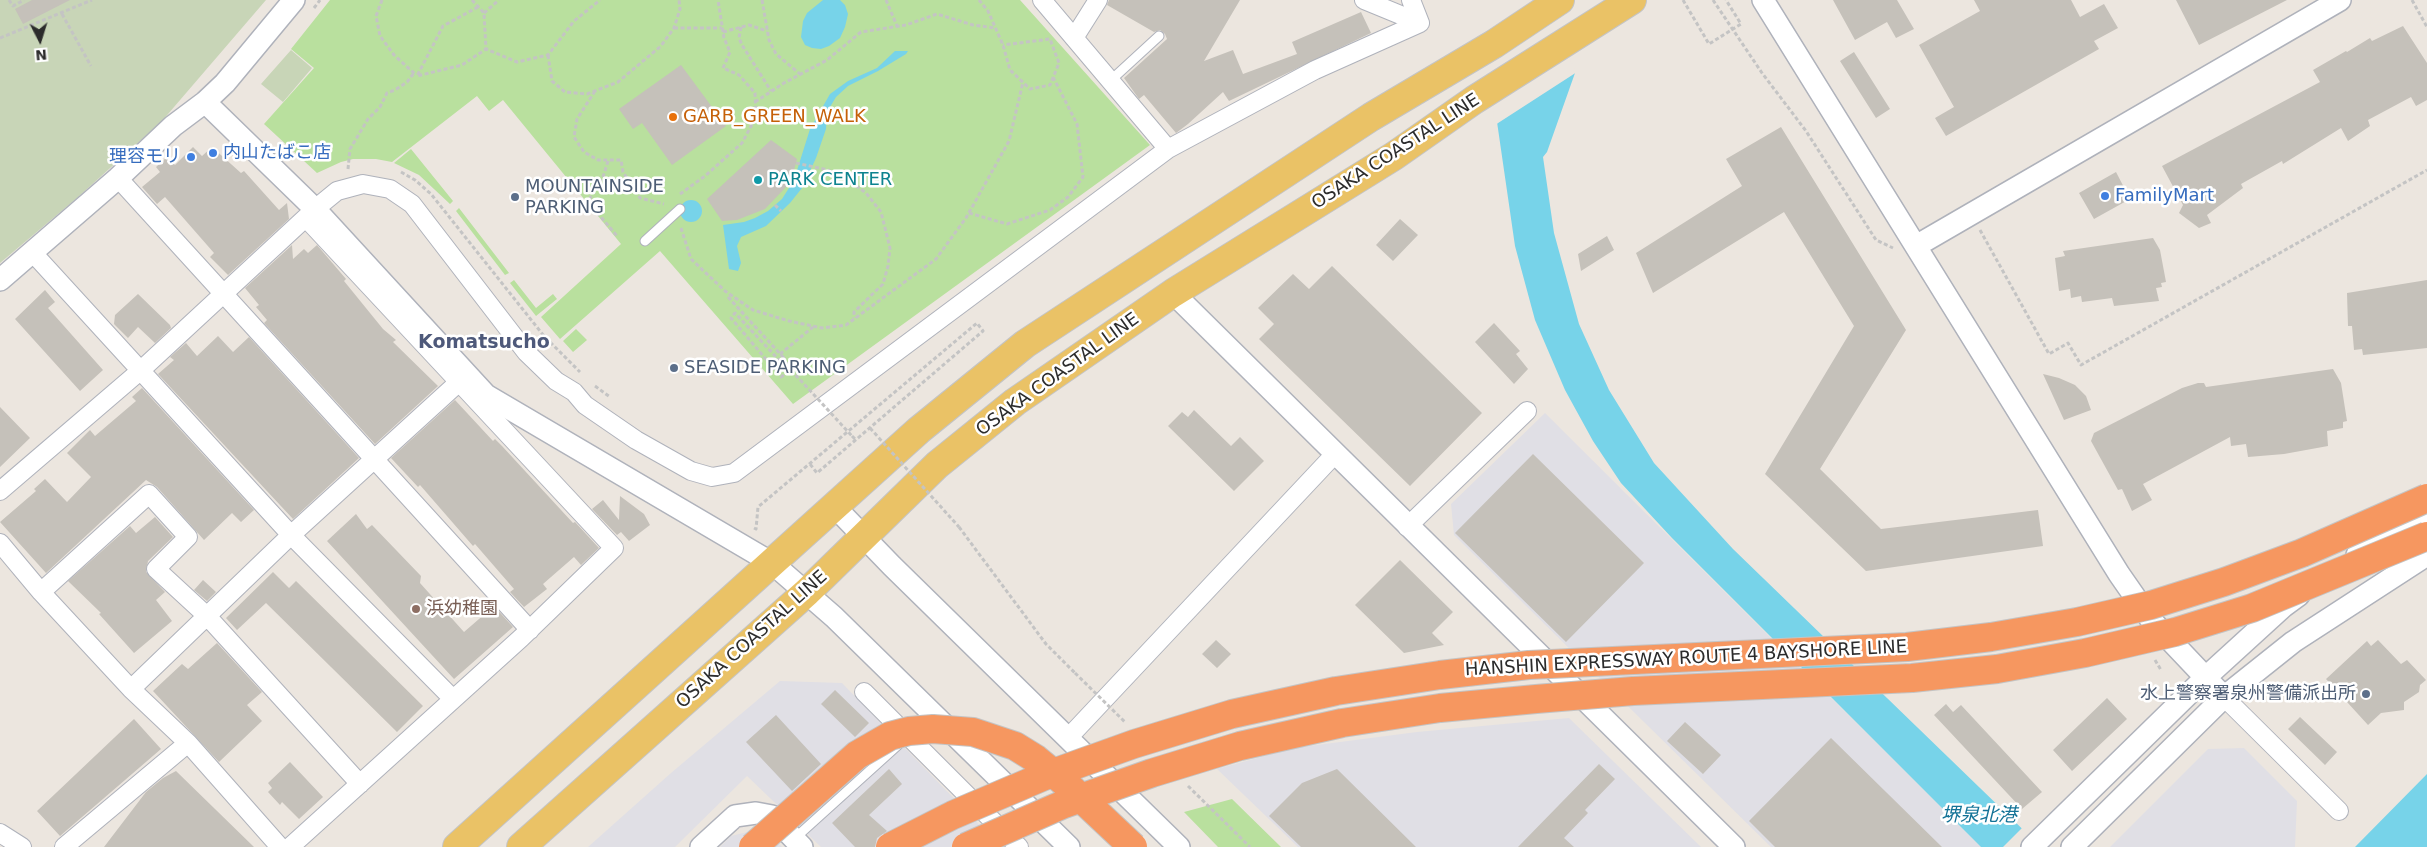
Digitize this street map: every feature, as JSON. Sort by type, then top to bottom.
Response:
[{"type":"highway","name":"HANSHIN EXPRESSWAY ROUTE 4 BAYSHORE LINE","points":[[890,847],[954,815],[1042,777],[1125,747],[1232,714],[1317,695],[1440,675],[1529,665],[1907,647],[1991,637],[2077,622],[2151,605],[2224,582],[2302,553],[2427,498]]},
{"type":"highway","name":"HANSHIN EXPRESSWAY ROUTE 4 BAYSHORE LINE","points":[[966,847],[1064,804],[1152,773],[1240,746],[1342,723],[1440,708],[1536,699],[1633,692],[1912,678],[2007,667],[2085,653],[2175,632],[2252,608],[2427,536]]},
{"type":"highway","points":[[753,847],[857,755],[890,736],[909,731],[934,729],[973,732],[1015,746],[1036,759],[1064,782],[1133,847]]},
{"type":"main road","points":[[457,847],[919,430],[1025,344],[1363,122],[1494,44],[1560,0]]},
{"type":"main road","name":"OSAKA COASTAL LINE","points":[[521,847],[807,592],[863,535],[937,466],[1015,402],[1172,294],[1394,156],[1474,100],[1632,0]]},
{"type":"street","points":[[0,280],[118,178],[173,126],[205,102],[224,83],[294,0]]},
{"type":"street","points":[[1042,0],[1168,149]]},
{"type":"street","points":[[1074,38],[1098,0]]},
{"type":"street","points":[[1364,0],[1420,23]]},
{"type":"street","points":[[1411,0],[1420,23]]},
{"type":"street","points":[[1763,0],[2120,574],[2151,620],[2205,678],[2339,811]]},
{"type":"street","points":[[1916,246],[2340,0]]},
{"type":"street","points":[[0,491],[140,371],[222,294],[337,191],[363,184],[390,188],[412,204],[526,352],[556,381],[574,392],[585,405],[636,440],[702,475],[723,476],[743,467],[1168,149],[1315,70],[1420,23]]},
{"type":"street","points":[[205,102],[310,214],[486,395],[772,563],[807,592],[1069,847]]},
{"type":"street","points":[[118,178],[222,294],[377,459],[530,630]]},
{"type":"street","points":[[290,847],[452,698],[530,630],[614,548],[459,382],[310,214]]},
{"type":"street","points":[[33,253],[291,535],[452,698]]},
{"type":"street","points":[[1172,294],[1734,847]]},
{"type":"street","points":[[131,689],[291,535],[377,459],[459,382]]},
{"type":"street","points":[[1408,527],[1527,411]]},
{"type":"street","points":[[1068,738],[1334,455]]},
{"type":"street","points":[[41,592],[149,494],[188,537],[156,568],[207,616],[360,784]]},
{"type":"street","points":[[835,507],[1179,847]]},
{"type":"street","points":[[2032,847],[2205,678],[2284,606],[2352,558],[2427,512]]},
{"type":"street","points":[[0,543],[41,592],[131,689],[188,743],[280,847]]},
{"type":"street","points":[[2072,847],[2224,697],[2293,642],[2427,555]]},
{"type":"street","points":[[864,692],[1019,847]]},
{"type":"street","points":[[64,847],[188,743]]},
{"type":"street","points":[[701,847],[735,816],[756,813],[772,816],[798,843]]},
{"type":"street","points":[[0,833],[22,847]]},
{"type":"lane","points":[[1110,81],[1159,36]]},
{"type":"lane","points":[[645,241],[680,209]]},
{"type":"lane","points":[[798,843],[932,713]]},
{"type":"path","points":[[9,0],[13,6],[24,0]]},
{"type":"path","points":[[0,38],[92,0]]},
{"type":"path","points":[[382,0],[376,16],[380,36],[394,55],[416,74]]},
{"type":"path","points":[[472,0],[484,13],[486,49]]},
{"type":"path","points":[[484,13],[498,0]]},
{"type":"path","points":[[486,49],[517,62],[548,55],[574,21],[600,0]]},
{"type":"path","points":[[548,55],[552,81],[565,92],[587,94],[618,82],[661,46],[674,28],[680,9],[679,0]]},
{"type":"path","points":[[676,196],[683,193],[742,143],[756,117],[755,93],[739,75],[723,68],[730,52],[722,30],[718,0]]},
{"type":"path","points":[[762,0],[769,40],[776,54],[800,74]]},
{"type":"path","points":[[886,0],[897,26]]},
{"type":"path","points":[[979,0],[988,11],[996,28],[1010,70],[1030,89],[1050,85],[1059,63],[1050,39],[1003,45]]},
{"type":"path","points":[[1683,0],[1709,44],[1741,24],[1726,0]]},
{"type":"path","points":[[1713,0],[1732,30],[1806,131],[1876,240]]},
{"type":"path","points":[[2412,0],[2427,27]]},
{"type":"path","points":[[348,169],[350,149],[368,118],[380,107],[387,93],[407,82],[416,74],[443,26],[478,7]]},
{"type":"path","points":[[62,14],[91,66]]},
{"type":"path","points":[[755,102],[800,74],[827,60],[860,32],[897,26],[937,14],[973,25],[996,28]]},
{"type":"path","points":[[674,28],[722,30],[749,25],[767,31]]},
{"type":"path","points":[[741,27],[739,38],[742,45],[772,91]]},
{"type":"path","points":[[416,74],[462,65],[486,49]]},
{"type":"path","points":[[969,213],[1007,224],[1050,210],[1068,197],[1082,177],[1077,124],[1053,77]]},
{"type":"path","points":[[683,193],[679,223],[691,259],[725,291],[753,310],[822,328],[846,325],[936,259],[969,213],[1009,141],[1023,82]]},
{"type":"path","points":[[595,91],[577,119],[574,137],[584,152],[598,160],[621,160],[623,172],[640,198],[663,204],[670,200]]},
{"type":"path","points":[[608,161],[603,177],[590,198],[590,204],[616,236]]},
{"type":"path","points":[[798,163],[828,170],[858,185],[880,212],[887,231],[890,248],[883,284],[854,312],[854,319]]},
{"type":"path","points":[[1979,230],[2049,354],[2068,343],[2081,365],[2427,170]]},
{"type":"path","points":[[437,203],[544,336],[585,376]]},
{"type":"path","points":[[775,205],[781,211]]},
{"type":"path","points":[[725,291],[728,297],[782,356],[792,370],[856,440]]},
{"type":"path","points":[[792,370],[781,377],[731,318],[736,313],[779,360],[813,326]]},
{"type":"path","points":[[756,529],[758,506],[977,323],[984,331],[817,472],[810,464]]},
{"type":"path","points":[[592,383],[614,400]]},
{"type":"path","points":[[870,428],[959,527],[1046,644],[1131,729]]},
{"type":"shaded area","points":[[1545,413],[1981,847],[1771,847],[1454,535],[1451,504]]},
{"type":"shaded area","points":[[780,681],[842,683],[1001,847],[821,847],[747,776],[675,847],[588,847],[671,773]]},
{"type":"shaded area","points":[[1569,718],[1701,847],[1298,847],[1217,769],[1294,748],[1417,732]]},
{"type":"shaded area","points":[[2244,748],[2297,801],[2295,847],[2110,847],[2208,749]]},
{"type":"shaded area","points":[[764,828],[782,847],[720,847],[731,836]]},
{"type":"green space","points":[[0,0],[266,0],[162,121],[77,198],[0,263]]},
{"type":"green space","points":[[330,0],[1020,0],[1150,145],[793,404],[660,251],[560,339],[541,317],[621,244],[503,100],[489,111],[477,96],[392,162],[376,159],[353,159],[341,162],[317,173],[264,124],[314,68],[291,49]]},
{"type":"green space","points":[[291,50],[312,68],[283,102],[261,84]]},
{"type":"green space","points":[[411,149],[453,201],[450,204],[419,175],[394,163]]},
{"type":"green space","points":[[459,208],[509,273],[505,275],[456,211]]},
{"type":"green space","points":[[514,280],[536,308],[553,294],[557,299],[536,316],[510,283]]},
{"type":"green space","points":[[576,329],[587,340],[573,352],[563,341]]},
{"type":"green space","points":[[1232,799],[1281,847],[1218,847],[1184,812]]},
{"type":"water","points":[[823,0],[840,0],[845,5],[848,14],[840,38],[821,49],[812,48],[805,45],[801,37],[803,21],[807,13]]},
{"type":"water","name":"堺泉北港","points":[[1547,26],[1575,73],[1547,152],[1543,157],[1554,233],[1579,324],[1609,390],[1654,463],[1733,549],[2041,847],[1981,847],[1672,538],[1621,483],[1593,441],[1565,390],[1535,320],[1515,246],[1496,115]]},
{"type":"water","points":[[895,51],[908,51],[878,71],[848,86],[836,97],[827,112],[826,129],[816,158],[802,188],[790,203],[766,226],[741,237],[737,246],[741,263],[738,271],[729,269],[723,225],[744,222],[755,218],[768,211],[782,199],[794,180],[810,129],[830,94],[848,81],[877,68]]},
{"type":"water","points":[[691,200],[699,203],[702,211],[699,219],[691,222],[683,219],[680,211],[683,203]]},
{"type":"water","points":[[2427,774],[2427,847],[2355,847]]},
{"type":"pier","points":[[1514,0],[1554,0],[1549,25],[1577,72],[1495,125],[1493,114]]},
{"type":"pier","points":[[2023,827],[2043,847],[2003,847]]},
{"type":"building","points":[[32,0],[70,0],[23,24],[15,9]]},
{"type":"building","points":[[1109,0],[1240,0],[1204,61],[1233,50],[1243,74],[1297,54],[1292,42],[1361,12],[1371,33],[1229,101],[1223,92],[1176,133],[1144,95],[1139,99],[1124,78],[1167,39],[1165,34],[1160,30],[1154,32],[1107,5]]},
{"type":"building","points":[[1833,0],[1897,0],[1914,29],[1896,38],[1887,22],[1855,40]]},
{"type":"building","points":[[1974,0],[2071,0],[2080,17],[2104,4],[2118,28],[2094,41],[2099,49],[1946,136],[1935,118],[1954,107],[1919,45],[1980,11]]},
{"type":"building","points":[[2176,0],[2287,0],[2199,45]]},
{"type":"building","points":[[2403,26],[2427,63],[2427,100],[2416,106],[2411,97],[2368,120],[2370,126],[2348,141],[2341,128],[2283,164],[2282,161],[2241,184],[2243,188],[2207,215],[2211,223],[2199,228],[2179,213],[2183,205],[2162,166],[2320,82],[2313,70],[2370,38],[2372,41]]},
{"type":"building","points":[[1854,52],[1890,109],[1876,118],[1840,61]]},
{"type":"building","points":[[681,65],[726,126],[672,165],[642,123],[633,129],[619,109]]},
{"type":"building","points":[[1781,127],[1906,330],[1820,469],[1881,529],[2038,510],[2043,546],[1866,571],[1765,474],[1854,326],[1784,212],[1653,293],[1636,253],[1742,186],[1726,159]]},
{"type":"building","name":"PARK CENTER","points":[[771,140],[797,159],[793,174],[786,187],[765,209],[737,220],[722,221],[707,199]]},
{"type":"building","points":[[193,147],[202,156],[212,147],[241,173],[244,171],[279,210],[287,203],[289,219],[228,275],[210,257],[214,253],[165,197],[157,204],[142,187],[160,172],[156,167],[167,157],[175,165]]},
{"type":"building","name":"FamilyMart","points":[[2116,172],[2130,199],[2094,219],[2079,193]]},
{"type":"building","points":[[1400,219],[1418,235],[1393,261],[1376,245]]},
{"type":"building","points":[[1607,236],[1614,250],[1581,271],[1578,254]]},
{"type":"building","points":[[2153,238],[2160,250],[2166,282],[2161,283],[2162,287],[2156,288],[2159,301],[2114,306],[2112,298],[2082,302],[2081,296],[2071,298],[2070,289],[2059,291],[2055,258],[2065,256],[2063,251]]},
{"type":"building","points":[[292,245],[293,259],[304,249],[308,253],[317,245],[346,279],[344,281],[383,329],[396,340],[393,342],[438,386],[375,444],[264,323],[267,320],[256,307],[259,305],[245,288]]},
{"type":"building","points":[[1332,266],[1482,413],[1410,486],[1259,339],[1274,324],[1258,308],[1293,274],[1309,289]]},
{"type":"building","points":[[2427,280],[2427,348],[2363,355],[2362,349],[2354,350],[2352,326],[2348,326],[2347,293]]},
{"type":"building","points":[[45,290],[55,302],[48,308],[103,370],[80,391],[15,319]]},
{"type":"building","points":[[138,294],[170,325],[171,328],[155,343],[138,327],[128,338],[114,324],[115,315]]},
{"type":"building","points":[[1494,323],[1520,351],[1516,354],[1528,369],[1514,384],[1475,342]]},
{"type":"building","points":[[218,336],[233,352],[249,337],[359,458],[293,519],[158,374],[174,360],[170,357],[186,343],[197,356]]},
{"type":"building","points":[[2333,369],[2341,383],[2347,421],[2343,422],[2343,428],[2327,431],[2328,446],[2284,454],[2248,457],[2246,444],[2231,446],[2230,437],[2143,484],[2152,500],[2132,511],[2122,489],[2118,490],[2091,441],[2094,433],[2182,388],[2198,383],[2204,383],[2206,387]]},
{"type":"building","points":[[2043,374],[2075,385],[2086,396],[2091,410],[2064,420]]},
{"type":"building","points":[[142,388],[254,510],[241,522],[232,513],[204,540],[157,487],[146,480],[46,573],[0,522],[36,491],[34,489],[45,479],[67,502],[91,477],[67,453],[90,430],[95,436],[136,401],[132,397]]},
{"type":"building","points":[[455,400],[493,441],[495,439],[502,446],[573,523],[575,522],[599,548],[581,565],[574,557],[543,584],[547,589],[524,607],[510,592],[514,589],[475,544],[473,546],[420,485],[418,487],[391,458]]},
{"type":"building","points":[[0,407],[30,438],[0,467]]},
{"type":"building","points":[[1194,410],[1231,446],[1240,437],[1264,461],[1234,491],[1168,426],[1182,412],[1188,417]]},
{"type":"building","points":[[1533,454],[1644,563],[1566,642],[1455,533]]},
{"type":"building","points":[[620,496],[644,514],[650,525],[629,541],[621,532],[617,535],[592,509],[603,500],[619,520]]},
{"type":"building","points":[[356,514],[367,529],[372,525],[421,576],[420,583],[464,632],[494,606],[513,627],[454,679],[327,541]]},
{"type":"building","points":[[155,517],[173,537],[148,561],[146,572],[165,592],[156,600],[172,621],[134,653],[99,614],[101,613],[68,581],[130,526],[136,533]]},
{"type":"building","points":[[1400,560],[1453,612],[1432,633],[1444,645],[1404,653],[1355,605]]},
{"type":"building","points":[[273,572],[289,588],[296,581],[423,706],[397,732],[266,603],[237,630],[226,618]]},
{"type":"building","points":[[203,580],[216,592],[207,601],[194,590]]},
{"type":"building","points":[[1216,640],[1231,654],[1217,668],[1202,654]]},
{"type":"building","points":[[2378,640],[2401,664],[2407,660],[2426,680],[2420,685],[2419,692],[2404,702],[2404,710],[2381,713],[2368,725],[2326,679],[2367,641],[2371,646]]},
{"type":"building","points":[[217,643],[262,692],[247,705],[262,721],[219,762],[153,691],[182,664],[188,669]]},
{"type":"building","points":[[835,690],[869,723],[855,737],[821,704]]},
{"type":"building","points":[[2107,698],[2127,719],[2072,771],[2053,750]]},
{"type":"building","points":[[1946,704],[1953,712],[1961,705],[2042,792],[2022,809],[1934,715]]},
{"type":"building","points":[[776,715],[821,764],[792,791],[746,742]]},
{"type":"building","points":[[2300,717],[2337,752],[2325,765],[2288,729]]},
{"type":"building","points":[[134,719],[161,749],[60,836],[37,811]]},
{"type":"building","points":[[1685,722],[1721,755],[1703,774],[1667,741]]},
{"type":"building","points":[[1831,738],[1942,847],[1775,847],[1749,821]]},
{"type":"building","points":[[290,762],[323,797],[299,819],[282,802],[280,805],[268,792],[272,788],[268,783]]},
{"type":"building","points":[[1599,764],[1615,779],[1585,810],[1588,813],[1564,838],[1574,847],[1518,847]]},
{"type":"building","points":[[889,769],[902,784],[869,815],[887,831],[877,838],[875,847],[855,847],[832,823]]},
{"type":"building","points":[[1337,769],[1416,847],[1301,847],[1269,816],[1302,783]]},
{"type":"building","points":[[176,771],[254,847],[104,847],[146,792],[163,778]]},
{"type":"place","name":"GARB_GREEN_WALK","points":[[673,117]]},
{"type":"place","name":"内山たばこ店","points":[[213,153]]},
{"type":"place","name":"理容モリ","points":[[191,157]]},
{"type":"place","name":"PARK CENTER","points":[[758,180]]},
{"type":"place","name":"FamilyMart","points":[[2105,196]]},
{"type":"place","name":"MOUNTAINSIDE PARKING","points":[[515,197]]},
{"type":"place","name":"SEASIDE PARKING","points":[[674,368]]},
{"type":"place","name":"浜幼稚園","points":[[416,609]]},
{"type":"place","name":"水上警察署泉州警備派出所","points":[[2366,694]]},
{"type":"district","name":"Komatsucho","points":[[484,343]]}]
